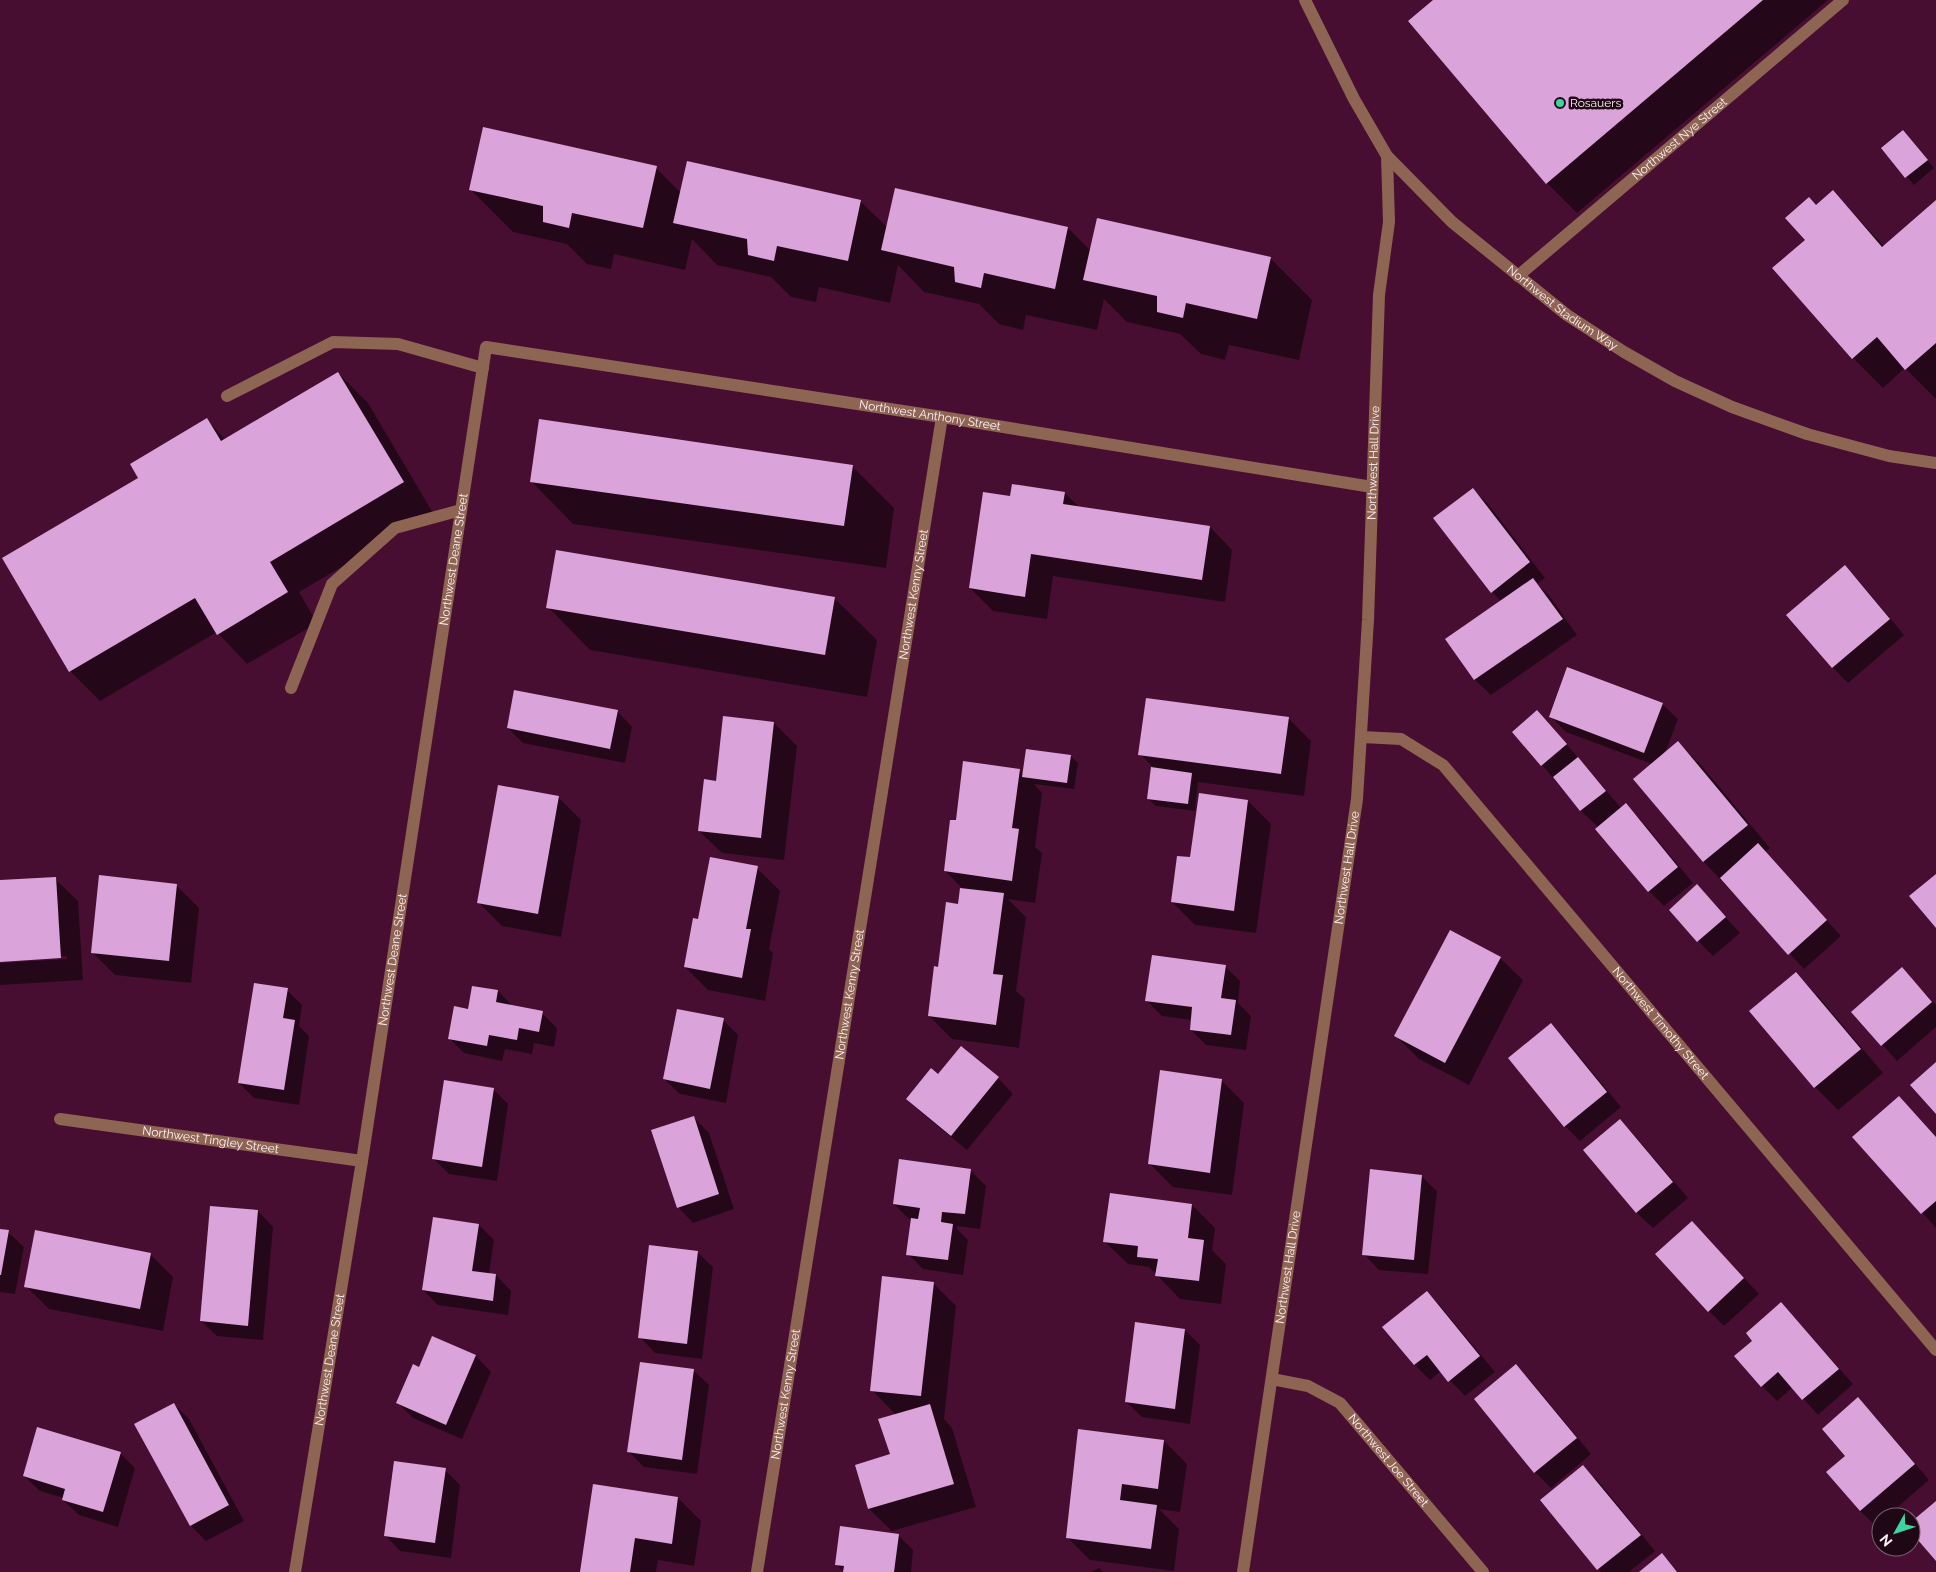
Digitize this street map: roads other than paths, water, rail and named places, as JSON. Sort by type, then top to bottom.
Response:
[{"type":"street","name":"Northwest Stadium Way","points":[[1305,0],[1354,99],[1387,156],[1452,222],[1567,315],[1624,352],[1675,381],[1732,407],[1807,434],[1889,456],[1936,463]]},
{"type":"street","name":"Northwest Nye Street","points":[[1518,276],[1842,0]]},
{"type":"street","name":"Northwest Hall Drive","points":[[1243,1572],[1357,799],[1368,620],[1379,295],[1389,222],[1387,156]]},
{"type":"street","points":[[227,396],[333,342],[398,344],[483,368]]},
{"type":"street","name":"Northwest Anthony Street","points":[[486,347],[1372,487]]},
{"type":"street","name":"Northwest Deane Street","points":[[295,1572],[362,1161],[486,347]]},
{"type":"street","name":"Northwest Kenny Street","points":[[757,1572],[942,418]]},
{"type":"street","points":[[291,688],[332,584],[395,528],[461,510]]},
{"type":"street","name":"Northwest Timothy Street","points":[[1362,737],[1401,739],[1443,765],[1936,1350]]},
{"type":"street","name":"Northwest Tingley Street","points":[[60,1119],[362,1161]]},
{"type":"street","name":"Northwest Joe Street","points":[[1272,1379],[1308,1386],[1340,1403],[1483,1572]]},
{"type":"place","name":"Rosauers","points":[[1560,103]]}]
